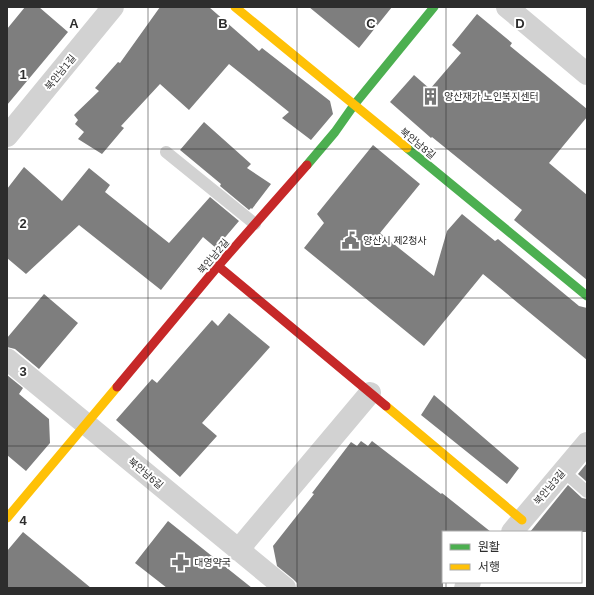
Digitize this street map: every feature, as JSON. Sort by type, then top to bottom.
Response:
[{"type":"street","name":"북안남1길","points":[[7,136],[113,7]]},
{"type":"street","name":"북안남8길","points":[[235,7],[587,296]]},
{"type":"street","name":"북안남2길","points":[[7,518],[218,266],[335,132],[354,105],[434,7]]},
{"type":"street","points":[[507,7],[587,74]]},
{"type":"street","points":[[218,266],[370,393],[517,526]]},
{"type":"street","name":"북안남6길","points":[[7,358],[285,588]]},
{"type":"street","points":[[238,550],[370,393]]},
{"type":"street","name":"북안남3길","points":[[517,526],[587,443]]},
{"type":"lane","points":[[166,152],[255,224]]},
{"type":"lane","points":[[563,471],[587,492]]},
{"type":"building","points":[[25,7],[39,7],[68,32],[7,105],[7,29]]},
{"type":"building","points":[[160,7],[209,7],[259,51],[262,48],[330,101],[333,114],[311,140],[282,118],[289,112],[229,64],[189,110],[160,84],[121,126],[124,128],[102,154],[78,139],[84,132],[75,124],[78,120],[74,115],[99,91],[95,88],[118,62],[120,63]]},
{"type":"building","points":[[309,7],[392,7],[359,48]]},
{"type":"building","points":[[477,14],[512,43],[510,46],[587,109],[587,117],[549,163],[587,195],[587,280],[514,220],[522,210],[432,137],[431,138],[390,102],[414,75],[430,89],[461,53],[452,45]]},
{"type":"building","points":[[204,122],[251,164],[247,168],[271,184],[252,209],[251,208],[249,210],[220,186],[221,184],[180,150]]},
{"type":"building","name":"양산시 제2청사","points":[[373,145],[420,184],[380,233],[434,276],[447,231],[462,214],[495,241],[498,239],[579,306],[587,308],[587,360],[483,274],[424,346],[304,248],[324,223],[317,214]]},
{"type":"building","points":[[24,167],[62,201],[89,168],[110,185],[105,192],[169,243],[210,197],[239,221],[216,248],[203,237],[161,290],[79,225],[26,274],[7,258],[7,189]]},
{"type":"building","points":[[44,294],[78,323],[39,369],[15,349],[7,347],[7,338]]},
{"type":"building","points":[[229,313],[270,347],[202,423],[217,436],[180,477],[116,420],[152,379],[157,383],[212,320],[218,326]]},
{"type":"building","points":[[7,375],[23,388],[19,394],[49,419],[50,443],[26,471],[7,455]]},
{"type":"building","points":[[434,395],[519,468],[507,484],[421,415]]},
{"type":"building","points":[[361,441],[368,446],[372,441],[490,531],[442,531],[443,588],[297,588],[297,583],[277,566],[273,546],[314,494],[312,493],[351,442],[357,446]]},
{"type":"building","points":[[587,463],[587,482],[578,474]]},
{"type":"building","points":[[568,485],[582,498],[587,499],[587,532],[531,531]]},
{"type":"building","points":[[168,521],[252,588],[167,588],[135,563]]},
{"type":"building","points":[[23,532],[91,588],[7,588],[7,551]]},
{"type":"traffic: fast","points":[[307,165],[434,7]]},
{"type":"traffic: fast","points":[[407,148],[587,296]]},
{"type":"traffic: slow","points":[[235,7],[407,148]]},
{"type":"traffic: slow","points":[[7,518],[117,387]]},
{"type":"traffic: slow","points":[[386,406],[522,520]]},
{"type":"traffic: jam","points":[[117,387],[218,266],[307,165]]},
{"type":"traffic: jam","points":[[218,266],[386,406]]},
{"type":"place","name":"양산재가 노인복지센터","points":[[431,96]]},
{"type":"place","name":"양산시 제2청사","points":[[350,240]]},
{"type":"place","name":"대영약국","points":[[181,562]]}]
